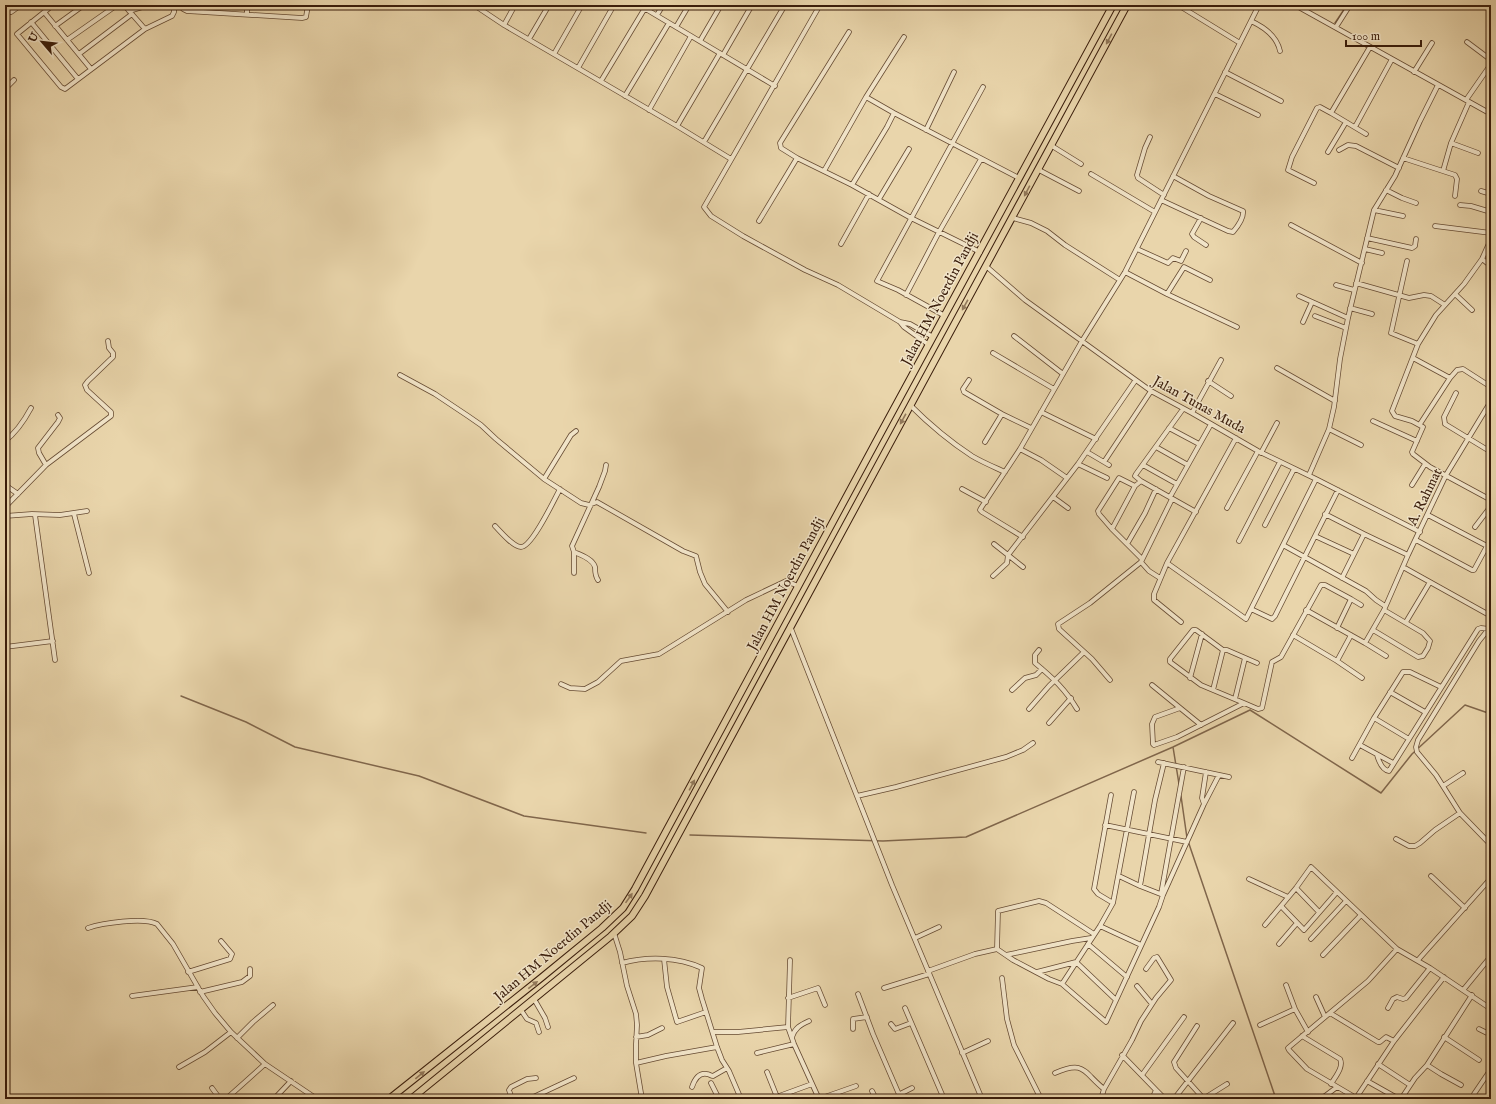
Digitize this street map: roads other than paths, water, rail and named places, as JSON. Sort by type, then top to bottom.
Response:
[{"type":"main road","name":"Jalan HM Noerdin Pandji","points":[[389,1099],[547,973],[602,928],[623,908],[635,889],[1113,5]]},
{"type":"main road","name":"Jalan HM Noerdin Pandji","points":[[411,1099],[614,933],[632,916],[646,896],[790,626],[987,267],[1128,5]]},
{"type":"street","points":[[12,5],[13,11],[21,5]]},
{"type":"street","points":[[53,5],[17,33],[61,87],[67,88],[145,29],[172,16],[174,12],[174,5]]},
{"type":"street","points":[[56,26],[84,5]]},
{"type":"street","points":[[67,40],[117,5]]},
{"type":"street","points":[[124,5],[145,29]]},
{"type":"street","points":[[79,54],[130,12],[149,5]]},
{"type":"street","points":[[182,5],[183,9],[187,11],[302,18],[306,17],[308,5]]},
{"type":"street","points":[[247,5],[247,14]]},
{"type":"street","points":[[474,5],[529,40],[601,81],[731,159]]},
{"type":"street","points":[[482,10],[484,5]]},
{"type":"street","points":[[504,25],[515,5]]},
{"type":"street","points":[[529,40],[549,5]]},
{"type":"street","points":[[554,54],[582,5]]},
{"type":"street","points":[[578,68],[614,5]]},
{"type":"street","points":[[639,5],[775,86]]},
{"type":"street","points":[[657,15],[663,5]]},
{"type":"street","points":[[676,27],[690,5]]},
{"type":"street","points":[[700,41],[721,5]]},
{"type":"street","points":[[677,126],[752,5]]},
{"type":"street","points":[[704,142],[785,5]]},
{"type":"street","points":[[820,5],[775,86],[704,205],[706,211],[711,216],[743,236],[798,266],[838,285],[900,322],[910,324],[933,337]]},
{"type":"street","points":[[1178,5],[1240,43]]},
{"type":"street","points":[[1023,537],[981,511],[981,508],[1020,449],[1082,341],[1125,272],[1259,5]]},
{"type":"street","points":[[1295,5],[1491,114]]},
{"type":"street","points":[[1336,27],[1350,5]]},
{"type":"street","points":[[601,81],[645,8]]},
{"type":"street","points":[[44,12],[91,69]]},
{"type":"street","points":[[1251,21],[1261,26],[1271,35],[1279,44],[1280,51]]},
{"type":"street","points":[[31,22],[78,79]]},
{"type":"street","points":[[625,96],[669,23]]},
{"type":"street","points":[[849,32],[780,143],[781,148],[797,158],[852,185],[911,218],[980,252]]},
{"type":"street","points":[[650,110],[691,36]]},
{"type":"street","points":[[824,171],[866,97],[904,38]]},
{"type":"street","points":[[1467,42],[1491,60]]},
{"type":"street","points":[[1414,72],[1432,43]]},
{"type":"street","points":[[1331,113],[1370,47]]},
{"type":"street","points":[[1355,127],[1392,59]]},
{"type":"street","points":[[1442,171],[1451,143],[1468,101],[1491,64]]},
{"type":"street","points":[[926,130],[954,72]]},
{"type":"street","points":[[1225,72],[1281,101]]},
{"type":"street","points":[[5,89],[14,80]]},
{"type":"street","points":[[1309,475],[1329,429],[1350,308],[1374,210],[1399,168],[1438,85]]},
{"type":"street","points":[[945,316],[877,281],[983,87]]},
{"type":"street","points":[[1215,94],[1258,115]]},
{"type":"street","points":[[866,97],[1019,178]]},
{"type":"street","points":[[1314,183],[1289,170],[1288,168],[1317,108],[1320,107],[1366,134]]},
{"type":"street","points":[[852,185],[894,113]]},
{"type":"street","points":[[1328,152],[1346,122]]},
{"type":"street","points":[[1150,137],[1137,175],[1138,178],[1164,195]]},
{"type":"street","points":[[1451,143],[1478,153]]},
{"type":"street","points":[[1339,150],[1348,145],[1356,146],[1399,168]]},
{"type":"street","points":[[1052,146],[1081,164]]},
{"type":"street","points":[[878,199],[909,149]]},
{"type":"street","points":[[759,221],[797,158]]},
{"type":"street","points":[[906,295],[939,232],[981,158]]},
{"type":"street","points":[[1403,158],[1451,173],[1457,177],[1455,196]]},
{"type":"street","points":[[1039,170],[1079,191]]},
{"type":"street","points":[[1091,174],[1155,212]]},
{"type":"street","points":[[1161,200],[1228,231],[1233,232],[1238,227],[1243,213],[1233,206],[1209,196],[1173,176]]},
{"type":"street","points":[[1386,190],[1416,203]]},
{"type":"street","points":[[1481,191],[1491,194]]},
{"type":"street","points":[[841,244],[869,194]]},
{"type":"street","points":[[1460,205],[1471,206],[1491,212]]},
{"type":"street","points":[[1374,210],[1403,216]]},
{"type":"street","points":[[1013,218],[1031,223],[1047,231],[1065,245],[1120,280]]},
{"type":"street","points":[[1201,218],[1192,234],[1206,246]]},
{"type":"street","points":[[1291,225],[1362,263]]},
{"type":"street","points":[[1435,226],[1491,233]]},
{"type":"street","points":[[1367,238],[1412,248],[1415,246],[1416,239]]},
{"type":"street","points":[[1491,239],[1490,245],[1482,259],[1455,294],[1436,315],[1418,344],[1414,358],[1402,381],[1392,411],[1395,416],[1423,426],[1424,429],[1412,452],[1413,454],[1425,464],[1491,500]]},
{"type":"street","points":[[1137,249],[1168,263],[1173,258],[1181,261],[1186,251]]},
{"type":"street","points":[[1365,249],[1382,253]]},
{"type":"street","points":[[1482,259],[1491,266]]},
{"type":"street","points":[[1407,262],[1391,333],[1418,344]]},
{"type":"street","name":"Jalan Tunas Muda","points":[[987,267],[1025,300],[1151,392],[1192,413],[1259,452],[1309,475],[1420,532]]},
{"type":"street","points":[[1167,294],[1184,267],[1210,280]]},
{"type":"street","points":[[1125,272],[1167,294],[1238,327]]},
{"type":"street","points":[[1356,283],[1409,298],[1424,295],[1431,296],[1445,305]]},
{"type":"street","points":[[1336,285],[1354,290]]},
{"type":"street","points":[[1455,294],[1472,310]]},
{"type":"street","points":[[1299,296],[1348,318]]},
{"type":"street","points":[[1303,322],[1312,302]]},
{"type":"street","points":[[1350,308],[1372,314]]},
{"type":"street","points":[[1315,316],[1346,328]]},
{"type":"street","points":[[900,322],[904,327],[929,344]]},
{"type":"street","points":[[1014,336],[1063,374]]},
{"type":"street","points":[[5,507],[46,464],[111,416],[111,412],[86,388],[88,381],[113,357],[108,341]]},
{"type":"street","points":[[993,353],[1054,389]]},
{"type":"street","points":[[1414,358],[1450,378]]},
{"type":"street","points":[[1192,413],[1208,381],[1221,360]]},
{"type":"street","points":[[1277,368],[1335,401]]},
{"type":"street","points":[[1420,424],[1450,378],[1457,370],[1463,369],[1491,387]]},
{"type":"street","points":[[400,376],[434,394],[481,425],[544,479],[581,503],[591,504],[597,502],[683,551],[696,556],[700,572],[706,584],[728,612]]},
{"type":"street","points":[[969,380],[963,389],[964,392],[1002,414],[1031,428]]},
{"type":"street","points":[[993,576],[1006,563],[1008,555],[1087,452],[1135,381]]},
{"type":"street","points":[[1208,381],[1231,396]]},
{"type":"street","points":[[1104,462],[1151,392]]},
{"type":"street","points":[[1456,393],[1444,417],[1443,420],[1445,424],[1449,428],[1491,452]]},
{"type":"street","name":"A. Rahmat","points":[[1365,643],[1384,608],[1446,475],[1491,401]]},
{"type":"street","points":[[910,405],[946,438],[973,456],[1005,472]]},
{"type":"street","points":[[5,441],[12,436],[22,424],[31,408]]},
{"type":"street","points":[[1183,409],[1135,476],[1141,481],[1196,512]]},
{"type":"street","points":[[1041,412],[1096,439]]},
{"type":"street","points":[[985,442],[1002,414]]},
{"type":"street","points":[[46,464],[38,448],[58,422],[60,418],[58,415]]},
{"type":"street","points":[[1374,421],[1417,442]]},
{"type":"street","points":[[1227,508],[1277,423]]},
{"type":"street","points":[[1110,680],[1059,628],[1059,623],[1090,602],[1141,561],[1177,484],[1211,424]]},
{"type":"street","points":[[1169,428],[1199,444]]},
{"type":"street","points":[[1329,429],[1362,445]]},
{"type":"street","points":[[544,479],[571,435],[576,431]]},
{"type":"street","points":[[1181,622],[1154,600],[1154,594],[1167,563],[1236,438]]},
{"type":"street","points":[[1156,447],[1188,465]]},
{"type":"street","points":[[1020,449],[1041,460],[1067,478]]},
{"type":"street","points":[[1087,452],[1109,465]]},
{"type":"street","points":[[1239,541],[1280,462]]},
{"type":"street","points":[[1078,464],[1107,478]]},
{"type":"street","points":[[1412,485],[1425,464]]},
{"type":"street","points":[[574,573],[574,552],[572,546],[605,471],[606,465]]},
{"type":"street","points":[[1143,465],[1177,484]]},
{"type":"street","points":[[1265,525],[1294,469]]},
{"type":"street","points":[[1135,486],[1118,478],[1098,511],[1099,514],[1149,570],[1160,578]]},
{"type":"street","points":[[1167,563],[1246,619],[1316,479]]},
{"type":"street","points":[[1112,529],[1135,486],[1141,481]]},
{"type":"street","points":[[5,485],[18,494]]},
{"type":"street","points":[[962,488],[986,502]]},
{"type":"street","points":[[495,526],[515,545],[521,547],[526,546],[533,537],[560,489]]},
{"type":"street","points":[[1127,544],[1156,489]]},
{"type":"street","points":[[1251,609],[1270,618],[1274,618],[1338,490]]},
{"type":"street","points":[[1053,497],[1068,508]]},
{"type":"street","points":[[1475,527],[1491,506]]},
{"type":"street","points":[[5,516],[60,515],[87,511]]},
{"type":"street","points":[[74,514],[89,573]]},
{"type":"street","points":[[1325,514],[1408,556]]},
{"type":"street","points":[[35,515],[55,660]]},
{"type":"street","points":[[1416,540],[1472,570],[1474,570],[1477,566],[1487,546],[1428,516]]},
{"type":"street","points":[[1342,578],[1364,534]]},
{"type":"street","points":[[1315,536],[1354,554]]},
{"type":"street","points":[[994,544],[1023,566]]},
{"type":"street","points":[[1283,545],[1366,591],[1384,608],[1423,633],[1430,641],[1428,648],[1420,657],[1414,656],[1373,630]]},
{"type":"street","points":[[574,552],[591,561],[598,580]]},
{"type":"street","points":[[1403,567],[1491,616]]},
{"type":"street","points":[[561,684],[570,688],[585,689],[598,682],[621,661],[660,654],[746,600],[786,581],[798,586]]},
{"type":"street","points":[[1406,622],[1430,582]]},
{"type":"street","points":[[1257,663],[1227,650],[1223,650],[1196,630],[1193,630],[1170,659],[1170,662],[1201,685],[1258,709],[1262,708],[1272,662],[1281,656],[1321,585],[1325,585],[1361,605]]},
{"type":"street","points":[[1337,628],[1351,599]]},
{"type":"street","points":[[1306,610],[1386,656]]},
{"type":"street","points":[[790,626],[880,856],[982,1099]]},
{"type":"street","points":[[1377,755],[1379,762],[1386,770],[1390,771],[1425,712],[1478,629],[1490,628]]},
{"type":"street","points":[[1490,628],[1479,641],[1440,703],[1418,740],[1416,749],[1435,773],[1460,813],[1491,845]]},
{"type":"street","points":[[1190,678],[1202,634]]},
{"type":"street","points":[[1292,635],[1362,678]]},
{"type":"street","points":[[1336,661],[1350,636]]},
{"type":"street","points":[[5,647],[53,642]]},
{"type":"street","points":[[1038,650],[1034,661],[1056,680],[1077,709]]},
{"type":"street","points":[[1212,690],[1223,650]]},
{"type":"street","points":[[1029,709],[1084,652]]},
{"type":"street","points":[[1235,699],[1246,658]]},
{"type":"street","points":[[1012,690],[1025,678],[1036,675],[1042,669]]},
{"type":"street","points":[[1352,758],[1401,674],[1405,671],[1410,672],[1441,687]]},
{"type":"street","points":[[1152,685],[1201,725]]},
{"type":"street","points":[[1390,692],[1425,712]]},
{"type":"street","points":[[1049,723],[1070,698]]},
{"type":"street","points":[[1180,708],[1155,717],[1152,724],[1154,745],[1177,737],[1244,703]]},
{"type":"street","points":[[1374,718],[1409,739]]},
{"type":"street","points":[[857,796],[1006,757],[1023,750],[1033,743]]},
{"type":"street","points":[[1360,745],[1394,763]]},
{"type":"street","points":[[1158,762],[1229,777]]},
{"type":"street","points":[[1140,886],[1155,800],[1164,763]]},
{"type":"street","points":[[1162,894],[1184,767]]},
{"type":"street","points":[[1204,804],[1202,798],[1206,772]]},
{"type":"street","points":[[1443,786],[1463,773]]},
{"type":"street","points":[[884,988],[975,954],[997,949],[1049,979],[1062,984],[1106,1022],[1141,945],[1162,894],[1204,804],[1220,775]]},
{"type":"street","points":[[1062,984],[1100,926],[1113,903],[1134,792]]},
{"type":"street","points":[[1111,795],[1094,889],[1098,894],[1113,903]]},
{"type":"street","points":[[1396,839],[1409,846],[1415,846],[1460,813]]},
{"type":"street","points":[[1105,826],[1188,841]]},
{"type":"street","points":[[1265,925],[1296,888],[1311,867],[1397,949],[1444,976],[1491,1009]]},
{"type":"street","points":[[1119,876],[1162,894]]},
{"type":"street","points":[[1431,876],[1465,908]]},
{"type":"street","points":[[1249,879],[1288,897]]},
{"type":"street","points":[[1418,960],[1490,881]]},
{"type":"street","points":[[1296,888],[1319,912]]},
{"type":"street","points":[[1281,906],[1303,930],[1337,892]]},
{"type":"street","points":[[997,949],[998,911],[1039,901],[1046,903],[1093,936]]},
{"type":"street","points":[[1311,939],[1346,901]]},
{"type":"street","points":[[1323,955],[1361,915]]},
{"type":"street","points":[[88,928],[116,922],[140,921],[154,922],[157,924],[173,944],[199,990],[215,1013],[231,1032],[265,1064],[317,1099]]},
{"type":"street","points":[[1279,944],[1297,923]]},
{"type":"street","points":[[1100,926],[1141,945]]},
{"type":"street","points":[[915,938],[939,927]]},
{"type":"street","points":[[614,933],[638,1025],[636,1036],[636,1063],[642,1099]]},
{"type":"street","points":[[1006,955],[1093,936]]},
{"type":"street","points":[[188,972],[230,959],[232,954],[221,941]]},
{"type":"street","points":[[1088,944],[1126,977]]},
{"type":"street","points":[[1397,949],[1368,981],[1289,1047],[1289,1050],[1304,1066],[1331,1084],[1357,1098],[1378,1064],[1444,976]]},
{"type":"street","points":[[1464,989],[1491,956]]},
{"type":"street","points":[[1101,1099],[1104,1088],[1141,1020],[1171,978],[1156,957],[1146,969]]},
{"type":"street","points":[[622,964],[633,960],[664,959],[680,960],[702,968],[699,988],[717,1047],[740,1098],[733,1099]]},
{"type":"street","points":[[664,959],[667,987],[677,1022],[706,1012]]},
{"type":"street","points":[[790,960],[788,1027],[812,1084],[820,1099],[856,1086]]},
{"type":"street","points":[[1037,972],[1076,962]]},
{"type":"street","points":[[1076,962],[1116,1000]]},
{"type":"street","points":[[1388,1008],[1393,999],[1397,997],[1403,999],[1406,998],[1430,968]]},
{"type":"street","points":[[132,996],[199,990],[242,982],[250,976],[250,969]]},
{"type":"street","points":[[1002,978],[1007,1019],[1014,1045],[1041,1099]]},
{"type":"street","points":[[1286,985],[1295,1009],[1308,1032]]},
{"type":"street","points":[[1137,986],[1152,1004]]},
{"type":"street","points":[[788,998],[818,988],[825,1005]]},
{"type":"street","points":[[858,994],[901,1099]]},
{"type":"street","points":[[1367,1080],[1400,1099],[1426,1065],[1472,995]]},
{"type":"street","points":[[1316,997],[1325,1017]]},
{"type":"street","points":[[534,999],[545,1018],[548,1027]]},
{"type":"street","points":[[237,1038],[253,1022],[273,1006]]},
{"type":"street","points":[[906,1008],[944,1099]]},
{"type":"street","points":[[1260,1025],[1295,1009]]},
{"type":"street","points":[[521,1010],[527,1019],[536,1023],[539,1032]]},
{"type":"street","points":[[1330,1013],[1378,1042],[1386,1037],[1394,1042]]},
{"type":"street","points":[[853,1029],[853,1020],[867,1017]]},
{"type":"street","points":[[1142,1075],[1184,1017]]},
{"type":"street","points":[[792,1037],[794,1029],[800,1024],[809,1021]]},
{"type":"street","points":[[892,1024],[895,1029],[911,1023]]},
{"type":"street","points":[[1174,1099],[1233,1023]]},
{"type":"street","points":[[1197,1026],[1174,1062],[1176,1068],[1204,1099],[1227,1084]]},
{"type":"street","points":[[713,1032],[738,1032],[788,1027]]},
{"type":"street","points":[[636,1036],[648,1035],[662,1028]]},
{"type":"street","points":[[1479,1028],[1491,1035]]},
{"type":"street","points":[[178,1067],[205,1052],[231,1032]]},
{"type":"street","points":[[1302,1036],[1342,1061],[1341,1066],[1331,1084]]},
{"type":"street","points":[[1444,1037],[1479,1060]]},
{"type":"street","points":[[962,1053],[988,1042]]},
{"type":"street","points":[[757,1053],[794,1044]]},
{"type":"street","points":[[636,1063],[717,1047]]},
{"type":"street","points":[[1122,1054],[1165,1099]]},
{"type":"street","points":[[226,1099],[265,1064]]},
{"type":"street","points":[[1378,1064],[1410,1085]]},
{"type":"street","points":[[1426,1065],[1461,1085]]},
{"type":"street","points":[[692,1087],[696,1078],[702,1074],[713,1076],[727,1068]]},
{"type":"street","points":[[1055,1073],[1066,1069],[1082,1068],[1090,1077],[1104,1088]]},
{"type":"street","points":[[1476,1099],[1474,1094],[1491,1069]]},
{"type":"street","points":[[767,1072],[777,1097]]},
{"type":"street","points":[[512,1099],[509,1090],[511,1087],[527,1079],[536,1078]]},
{"type":"street","points":[[529,1099],[574,1078]]},
{"type":"street","points":[[276,1098],[291,1081]]},
{"type":"street","points":[[711,1083],[719,1099]]},
{"type":"street","points":[[771,1099],[812,1084]]},
{"type":"street","points":[[1318,1099],[1337,1087]]},
{"type":"street","points":[[212,1088],[220,1099]]},
{"type":"street","points":[[900,1094],[912,1088]]},
{"type":"street","points":[[1152,1099],[1156,1090]]},
{"type":"street","points":[[872,1091],[876,1099]]},
{"type":"waterway","points":[[1335,23],[1347,5]]},
{"type":"waterway","points":[[181,696],[246,722],[295,747],[419,776],[524,816],[646,833]]},
{"type":"waterway","points":[[690,835],[883,841],[966,837],[1173,747],[1250,710],[1381,793],[1412,754],[1465,705],[1491,714]]},
{"type":"waterway","points":[[1173,747],[1179,784]]},
{"type":"waterway","points":[[1181,796],[1187,838]]},
{"type":"waterway","points":[[1188,841],[1276,1099]]}]
